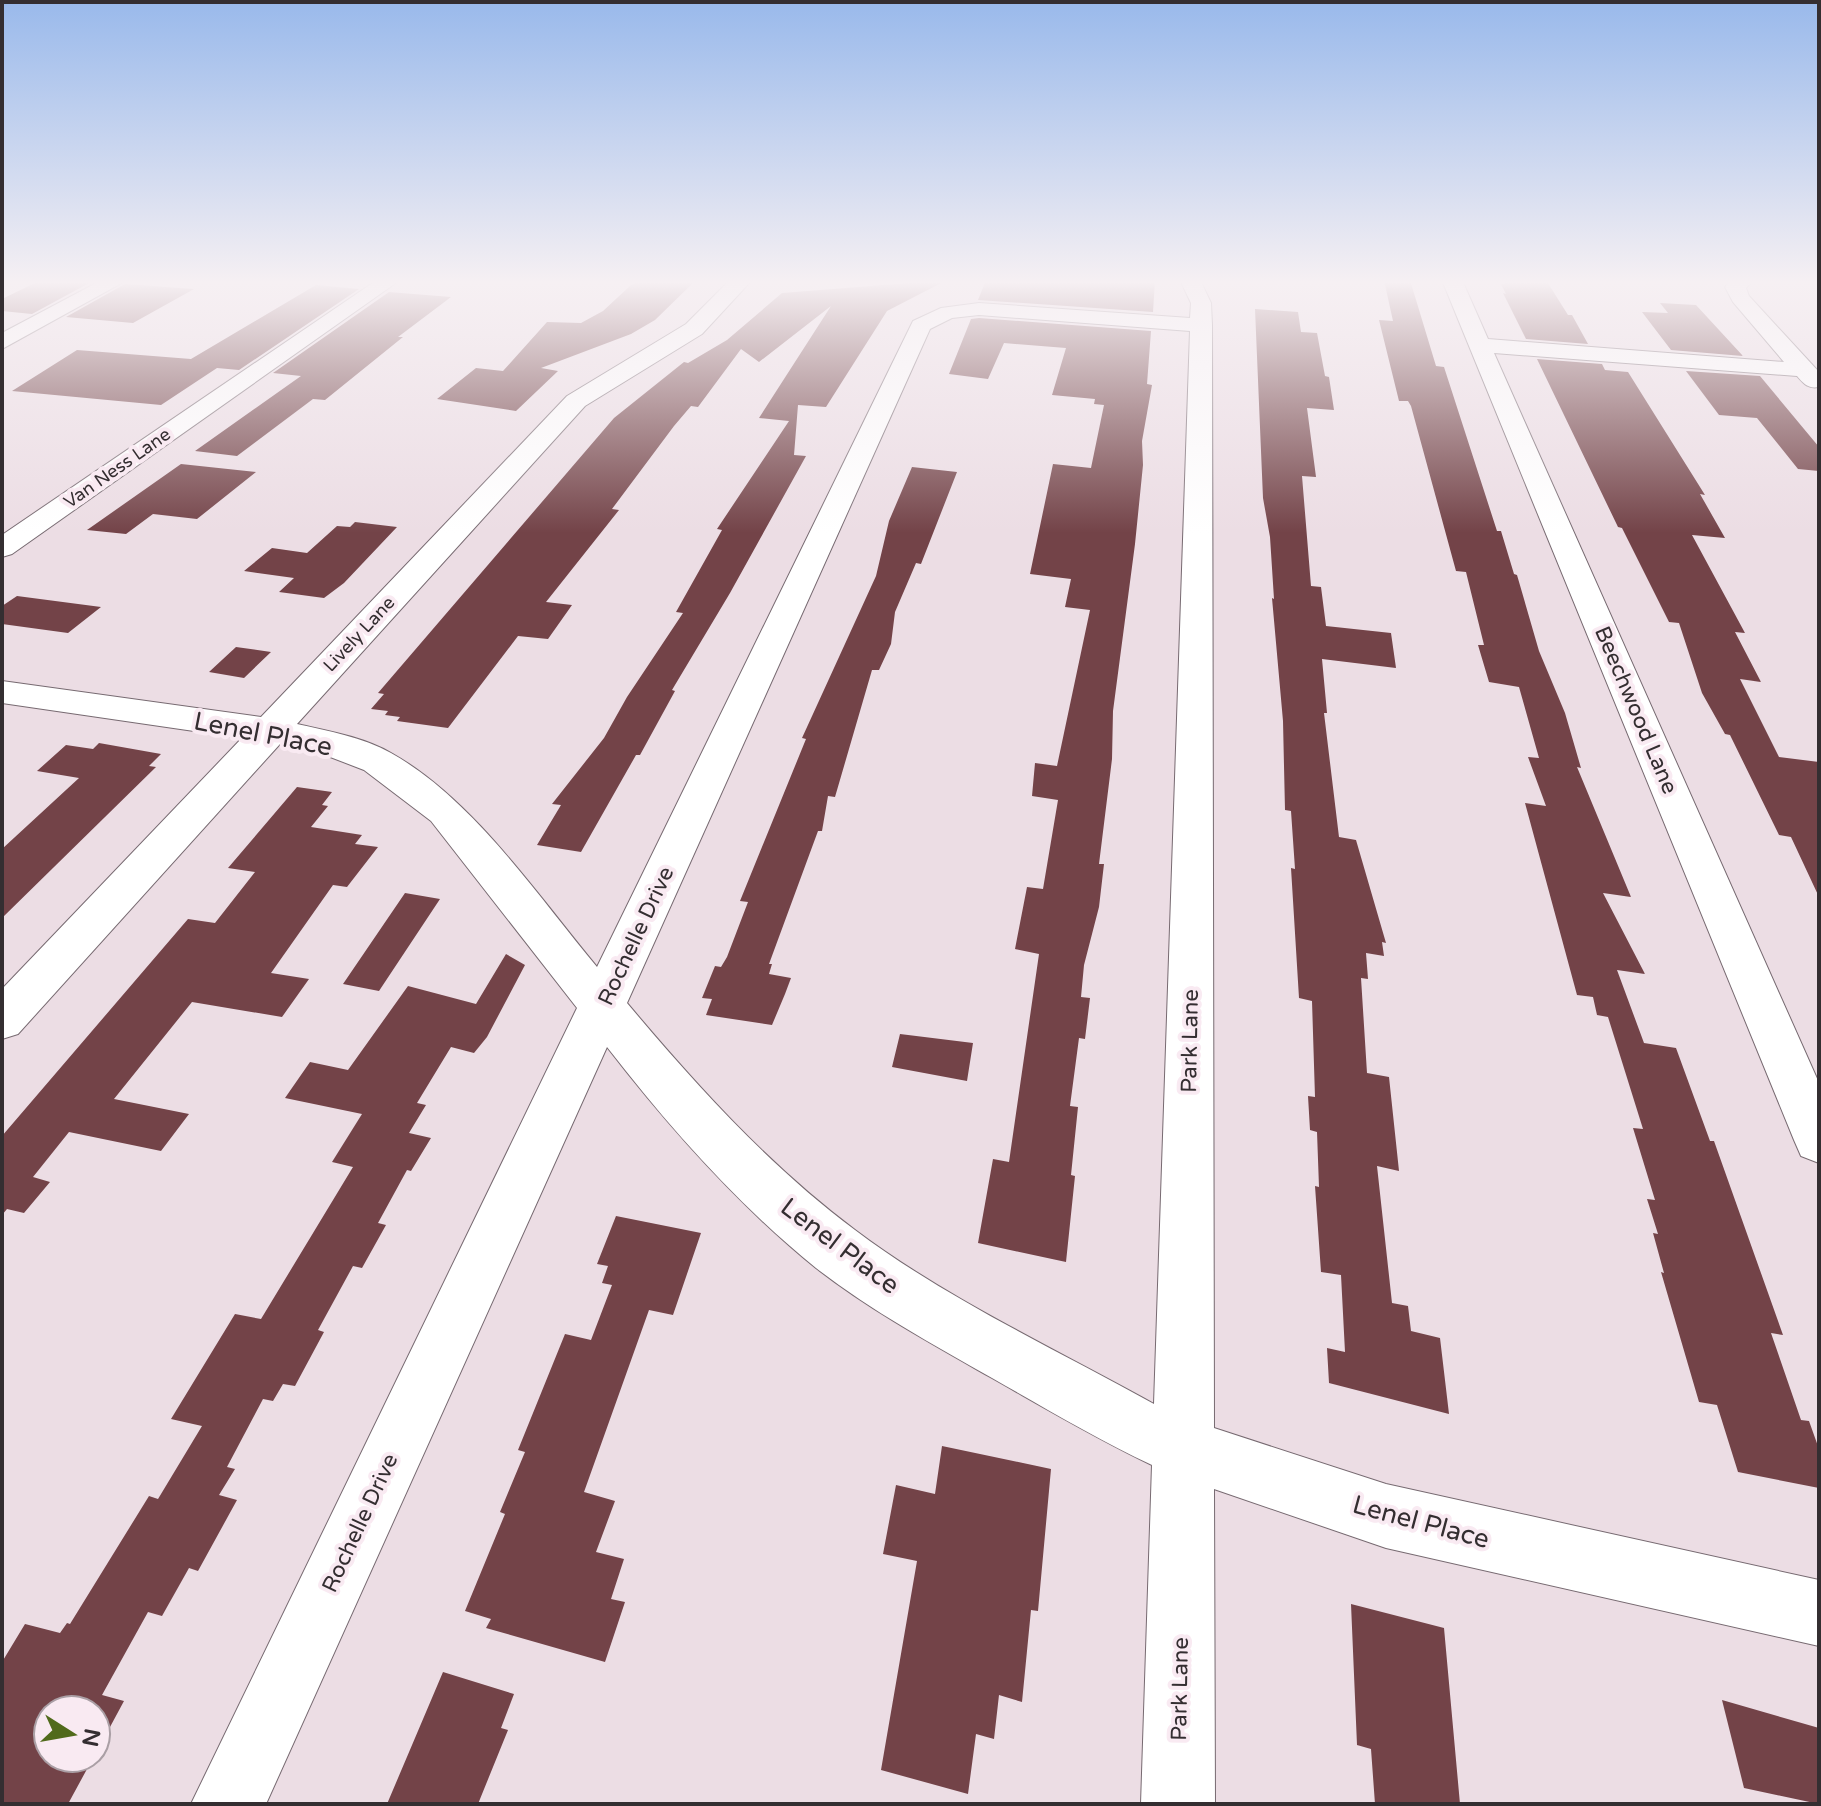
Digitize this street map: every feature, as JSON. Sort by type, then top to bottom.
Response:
[{"type":"street","name":"Van Ness Lane","points":[[2,548],[268,364]]},
{"type":"street","name":"Lively Lane","points":[[2,1020],[576,401],[605,378],[630,364]]},
{"type":"street","name":"Rochelle Drive","points":[[228,1804],[903,364]]},
{"type":"street","name":"Park Lane","points":[[1178,1804],[1200,364]]},
{"type":"street","name":"Beechwood Lane","points":[[1489,364],[1819,1140]]},
{"type":"street","points":[[1674,364],[1812,378]]},
{"type":"street","name":"Lenel Place","points":[[2,692],[270,730],[335,745],[377,761],[435,803],[674,1095],[769,1193],[837,1250],[943,1319],[1133,1425],[1183,1448],[1386,1516],[1819,1613]]},
{"type":"building","points":[[54,364],[247,364],[239,370],[217,368],[161,405],[12,391]]},
{"type":"building","points":[[285,364],[369,364],[325,400],[313,399],[237,456],[195,451],[301,376],[273,373]]},
{"type":"building","points":[[509,364],[551,364],[541,368],[558,371],[516,411],[437,399],[476,368],[503,371]]},
{"type":"building","points":[[681,364],[730,364],[698,407],[691,406],[674,426],[612,509],[619,510],[546,602],[572,605],[548,639],[518,636],[448,728],[397,721],[400,717],[385,715],[388,711],[371,709],[384,694],[378,693],[614,418]]},
{"type":"building","points":[[794,364],[853,364],[826,407],[798,405],[794,455],[806,456],[672,690],[675,691],[640,755],[636,755],[581,852],[537,845],[561,805],[552,804],[604,738],[627,697],[683,613],[676,612],[722,530],[717,529],[789,421],[759,418]]},
{"type":"building","points":[[953,364],[995,364],[988,379],[949,374]]},
{"type":"building","points":[[1061,364],[1148,364],[1147,384],[1152,385],[1142,441],[1143,465],[1135,544],[1113,711],[1112,759],[1099,864],[1104,864],[1099,907],[1084,965],[1081,997],[1090,998],[1085,1039],[1079,1038],[1070,1106],[1078,1107],[1066,1262],[978,1243],[993,1159],[1009,1162],[1039,954],[1015,949],[1027,887],[1043,889],[1058,800],[1032,796],[1035,763],[1057,766],[1090,610],[1065,607],[1071,579],[1030,574],[1053,464],[1091,468],[1104,405],[1094,404],[1095,399],[1052,395]]},
{"type":"building","points":[[1257,364],[1323,364],[1325,376],[1329,377],[1334,410],[1307,408],[1316,477],[1302,476],[1311,586],[1321,587],[1326,626],[1391,633],[1396,668],[1322,659],[1327,713],[1324,713],[1339,837],[1356,840],[1386,943],[1382,942],[1384,956],[1366,953],[1368,979],[1361,978],[1367,1073],[1389,1077],[1399,1171],[1377,1166],[1392,1303],[1408,1306],[1411,1331],[1440,1338],[1449,1414],[1329,1383],[1327,1348],[1345,1352],[1341,1275],[1321,1272],[1315,1186],[1319,1187],[1317,1132],[1310,1130],[1308,1096],[1315,1097],[1312,1001],[1299,998],[1291,868],[1295,869],[1291,811],[1285,810],[1283,721],[1270,537],[1263,498]]},
{"type":"building","points":[[1390,364],[1444,367],[1497,531],[1501,531],[1539,651],[1565,713],[1581,768],[1577,767],[1631,897],[1603,893],[1645,974],[1617,970],[1644,1043],[1676,1048],[1710,1141],[1714,1141],[1783,1335],[1771,1333],[1801,1420],[1809,1421],[1819,1449],[1819,1488],[1738,1472],[1717,1405],[1699,1402],[1661,1272],[1664,1273],[1653,1233],[1658,1234],[1647,1199],[1655,1200],[1633,1128],[1643,1129],[1608,1017],[1597,1015],[1593,997],[1577,995],[1525,803],[1546,806],[1528,757],[1539,758],[1519,687],[1489,682],[1478,645],[1484,645],[1466,572],[1456,571],[1411,406],[1408,401],[1399,401]]},
{"type":"building","points":[[1540,364],[1602,364],[1605,370],[1628,372],[1705,495],[1700,494],[1725,538],[1692,535],[1745,633],[1735,632],[1761,682],[1740,679],[1779,757],[1819,762],[1819,897],[1791,837],[1779,835],[1730,735],[1725,734],[1702,693],[1679,623],[1669,622],[1622,528],[1618,527]]},
{"type":"building","points":[[1686,371],[1760,376],[1819,447],[1819,471],[1798,469],[1757,418],[1719,415]]},
{"type":"building","points":[[181,464],[256,472],[197,519],[153,514],[126,534],[87,530]]},
{"type":"building","points":[[912,467],[957,472],[921,564],[916,563],[895,612],[891,644],[879,670],[872,670],[835,797],[828,796],[822,831],[818,831],[769,964],[772,964],[769,974],[791,978],[785,994],[772,1025],[706,1015],[712,999],[702,998],[715,966],[721,967],[727,957],[748,902],[740,901],[806,739],[802,738],[876,576],[889,521]]},
{"type":"building","points":[[355,522],[397,527],[344,583],[324,598],[279,592],[294,578],[244,571],[272,548],[307,553],[337,526],[350,527]]},
{"type":"building","points":[[17,596],[101,607],[68,633],[2,624],[2,606]]},
{"type":"building","points":[[236,647],[271,652],[244,678],[209,672]]},
{"type":"building","points":[[99,743],[161,754],[149,766],[156,767],[2,918],[2,849],[79,778],[37,771],[66,745],[93,749]]},
{"type":"building","points":[[297,787],[332,792],[322,805],[328,806],[311,827],[362,835],[355,844],[378,847],[347,887],[333,885],[271,973],[309,979],[282,1017],[192,1002],[114,1099],[189,1114],[161,1151],[69,1132],[33,1177],[50,1182],[24,1213],[7,1209],[2,1215],[2,1136],[188,919],[215,923],[255,872],[228,868]]},
{"type":"building","points":[[405,893],[440,899],[379,991],[343,984]]},
{"type":"building","points":[[506,954],[525,965],[487,1037],[474,1053],[451,1047],[417,1103],[426,1105],[409,1133],[431,1138],[411,1171],[407,1170],[378,1223],[386,1225],[362,1268],[353,1266],[318,1330],[324,1332],[295,1386],[283,1384],[273,1401],[263,1399],[227,1467],[235,1469],[219,1495],[237,1500],[198,1571],[189,1568],[162,1616],[148,1612],[103,1694],[32,1694],[32,1774],[84,1774],[68,1804],[2,1804],[2,1662],[25,1624],[60,1633],[67,1623],[70,1624],[149,1496],[158,1499],[202,1426],[171,1419],[235,1314],[261,1319],[353,1167],[332,1162],[362,1114],[285,1098],[310,1062],[348,1070],[408,986],[476,1004]]},
{"type":"building","points":[[900,1034],[973,1043],[967,1081],[892,1067]]},
{"type":"building","points":[[616,1216],[701,1233],[673,1315],[649,1310],[584,1492],[615,1501],[596,1552],[624,1559],[611,1599],[625,1602],[605,1662],[486,1628],[491,1619],[465,1611],[505,1514],[500,1512],[525,1452],[518,1450],[565,1334],[591,1340],[612,1285],[602,1283],[608,1266],[597,1264]]},
{"type":"building","points":[[942,1446],[1051,1469],[1038,1611],[1031,1610],[1022,1702],[999,1695],[994,1739],[976,1734],[968,1794],[881,1770],[917,1561],[883,1554],[896,1485],[935,1494]]},
{"type":"building","points":[[1351,1604],[1444,1628],[1460,1804],[1375,1804],[1371,1749],[1357,1745]]},
{"type":"building","points":[[443,1672],[514,1694],[501,1728],[508,1730],[478,1804],[387,1804]]},
{"type":"building","points":[[112,1698],[124,1701],[112,1723]]},
{"type":"building","points":[[1722,1700],[1819,1728],[1819,1804],[1744,1788]]}]
